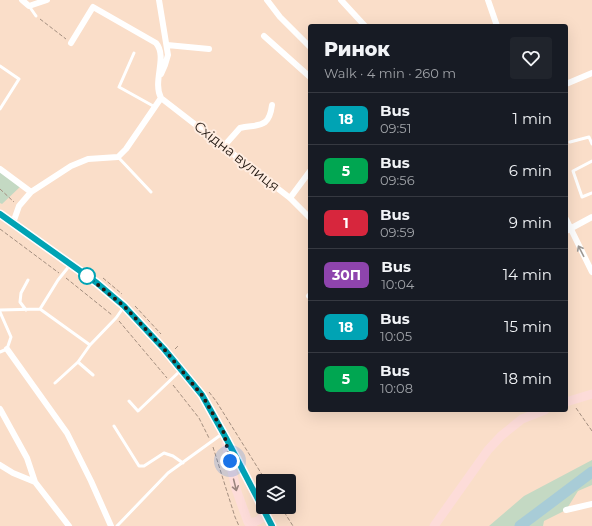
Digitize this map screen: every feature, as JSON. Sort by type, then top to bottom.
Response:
[{"type":"main road","points":[[0,214],[97,283],[124,306],[164,349],[202,395],[256,494]]},
{"type":"main road","points":[[0,219],[13,223]]},
{"type":"main road","points":[[568,401],[592,394]]},
{"type":"main road","points":[[434,526],[488,450],[501,436],[522,420],[540,412]]},
{"type":"main road","points":[[224,433],[246,525],[263,518],[264,514]]},
{"type":"main road","points":[[266,514],[272,526]]},
{"type":"street","points":[[22,0],[29,6],[47,0]]},
{"type":"street","points":[[159,0],[168,58],[159,77]]},
{"type":"street","points":[[267,0],[280,17],[308,45]]},
{"type":"street","points":[[341,0],[363,24]]},
{"type":"street","points":[[488,0],[496,24]]},
{"type":"street","points":[[13,223],[19,206],[32,192],[71,166],[88,159],[118,157],[126,149],[161,98],[157,89],[161,52],[156,43],[93,7],[71,43]]},
{"type":"street","points":[[264,36],[308,75]]},
{"type":"street","points":[[167,45],[209,49]]},
{"type":"street","points":[[568,83],[592,73]]},
{"type":"street","name":"Східна вулиця","points":[[161,98],[290,198],[308,216]]},
{"type":"street","points":[[224,146],[240,128],[261,126],[266,122],[271,112],[272,105]]},
{"type":"street","points":[[0,169],[32,192]]},
{"type":"street","points":[[290,198],[308,174]]},
{"type":"street","points":[[592,217],[568,230],[592,272]]},
{"type":"street","points":[[7,349],[67,433],[91,481],[110,526]]},
{"type":"street","points":[[0,409],[27,458],[35,482],[69,526]]},
{"type":"street","points":[[0,465],[12,473],[35,482]]},
{"type":"street","points":[[566,510],[592,504]]},
{"type":"lane","points":[[29,6],[36,16]]},
{"type":"lane","points":[[134,53],[119,87],[155,107]]},
{"type":"lane","points":[[0,66],[19,79],[0,109]]},
{"type":"lane","points":[[570,142],[589,137],[592,144]]},
{"type":"lane","points":[[118,157],[151,192]]},
{"type":"lane","points":[[592,161],[574,171],[582,197],[592,193]]},
{"type":"lane","points":[[40,309],[71,264]]},
{"type":"lane","points":[[26,310],[20,302],[21,294],[28,280]]},
{"type":"lane","points":[[55,383],[78,362],[90,345],[116,318],[124,306]]},
{"type":"lane","points":[[0,352],[7,349],[12,337],[0,311],[40,309],[90,345]]},
{"type":"lane","points":[[78,362],[93,375]]},
{"type":"lane","points":[[129,401],[138,411],[182,370]]},
{"type":"lane","points":[[114,426],[139,466],[144,466],[164,453],[173,456],[183,463]]},
{"type":"lane","points":[[117,526],[168,473],[224,433]]},
{"type":"path","points":[[36,16],[71,43]]},
{"type":"path","points":[[0,189],[19,206]]},
{"type":"path","points":[[0,229],[62,275],[116,318],[170,381],[199,418],[211,443],[235,517],[246,525]]},
{"type":"path","points":[[174,349],[178,346]]},
{"type":"path","points":[[207,389],[262,474]]},
{"type":"path","points":[[568,401],[592,431]]},
{"type":"path","points":[[286,514],[293,526]]},
{"type":"green space","points":[[0,171],[21,186],[2,204],[0,203]]},
{"type":"green space","points":[[592,460],[592,485],[578,491],[566,510],[544,521],[543,526],[489,526],[524,496]]},
{"type":"waterway","points":[[520,526],[592,472]]},
{"type":"bus line","name":"18","points":[[0,214],[97,283],[124,306],[164,349],[202,395],[272,526]]},
{"type":"route","points":[[87,276],[124,306],[164,349],[202,395],[224,433],[230,461]]}]
